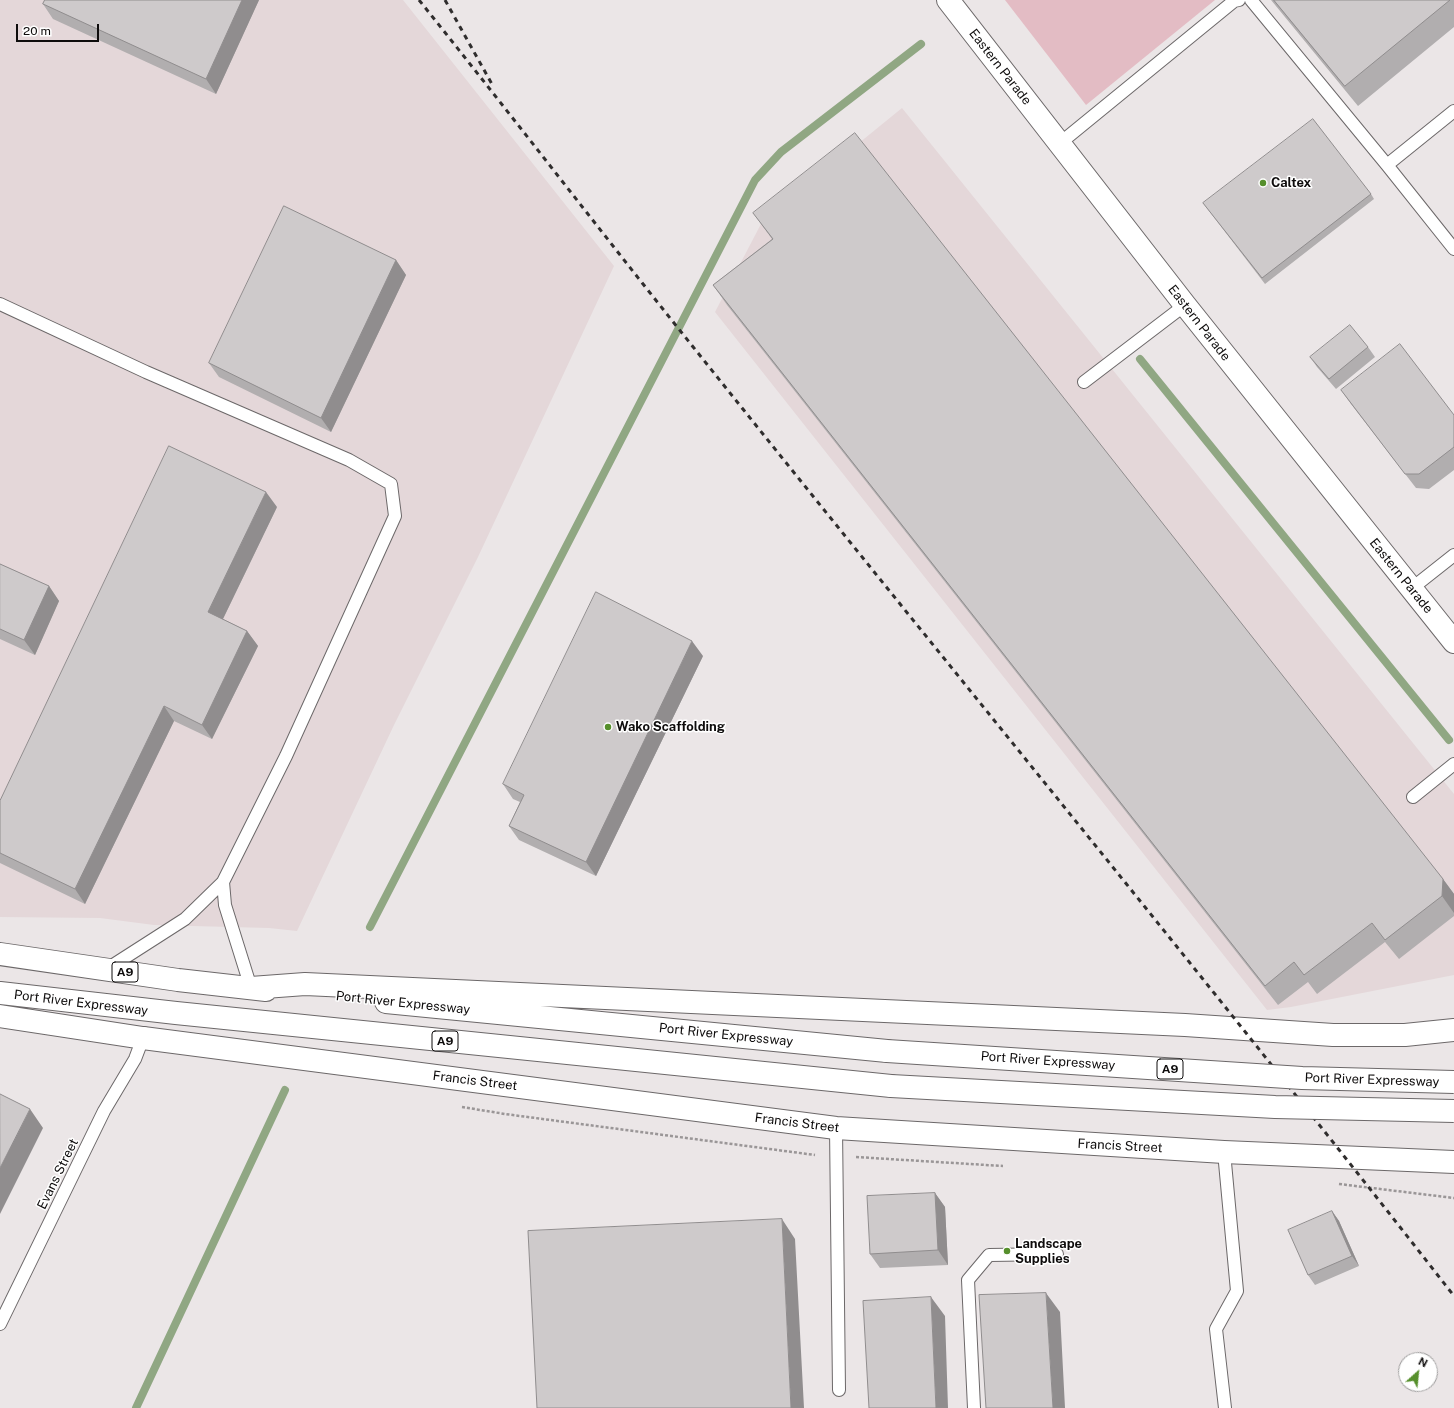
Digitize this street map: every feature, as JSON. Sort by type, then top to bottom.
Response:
[{"type":"main road","name":"Eastern Parade","points":[[948,0],[1184,304],[1454,642]]},
{"type":"main road","name":"Port River Expressway","points":[[0,954],[178,980],[251,988],[887,1051],[1302,1078],[1454,1082]]},
{"type":"main road","points":[[251,988],[305,984],[1161,1024],[1333,1036],[1405,1035],[1454,1030]]},
{"type":"main road","name":"Port River Expressway","points":[[0,993],[176,1013],[891,1086],[1275,1107],[1454,1111]]},
{"type":"main road","name":"Francis Street","points":[[0,1016],[143,1038],[836,1128],[1224,1152],[1454,1162]]},
{"type":"lane","points":[[1059,144],[1228,6],[1238,0]]},
{"type":"lane","points":[[1250,0],[1387,165],[1454,249]]},
{"type":"lane","points":[[1387,165],[1454,112]]},
{"type":"lane","points":[[0,304],[146,372],[349,460],[391,484],[395,516],[286,756],[223,882],[185,919],[106,969]]},
{"type":"lane","points":[[1084,382],[1184,304]]},
{"type":"lane","points":[[1411,589],[1454,555]]},
{"type":"lane","points":[[1413,797],[1454,764]]},
{"type":"lane","points":[[223,882],[225,905],[251,988]]},
{"type":"lane","name":"Evans Street","points":[[0,1324],[104,1111],[135,1058],[143,1038]]},
{"type":"lane","points":[[836,1128],[840,1390]]},
{"type":"lane","points":[[1224,1152],[1238,1291],[1216,1329],[1225,1408]]},
{"type":"lane","points":[[974,1408],[968,1280],[989,1255],[1057,1254]]},
{"type":"shaded area","points":[[0,0],[403,0],[614,266],[478,557],[394,725],[297,931],[269,928],[154,925],[100,918],[0,917]]},
{"type":"shaded area","points":[[1005,0],[1215,0],[1086,105]]},
{"type":"shaded area","points":[[902,108],[1454,794],[1454,975],[1291,1007],[1267,1010],[715,312],[762,222]]},
{"type":"building","points":[[45,0],[242,0],[206,79],[43,4]]},
{"type":"building","points":[[1274,0],[1450,0],[1345,86]]},
{"type":"building","points":[[1313,119],[1371,194],[1262,278],[1203,203]]},
{"type":"building","points":[[855,133],[1443,879],[1442,896],[1385,940],[1372,923],[1304,975],[1294,962],[1265,986],[713,285],[773,239],[753,213]]},
{"type":"building","points":[[284,206],[396,260],[321,418],[209,363]]},
{"type":"building","points":[[1350,325],[1368,347],[1329,379],[1310,357]]},
{"type":"building","points":[[1400,344],[1454,415],[1454,447],[1419,474],[1405,474],[1341,390]]},
{"type":"building","points":[[169,446],[266,492],[208,612],[247,631],[202,725],[164,706],[75,889],[0,853],[0,801]]},
{"type":"building","points":[[0,564],[49,586],[24,640],[0,629]]},
{"type":"building","name":"Wako Scaffolding","points":[[596,592],[692,641],[586,862],[509,826],[524,795],[503,784]]},
{"type":"building","points":[[0,1094],[30,1109],[0,1168]]},
{"type":"building","points":[[935,1193],[938,1250],[870,1254],[867,1196]]},
{"type":"building","points":[[1332,1211],[1352,1256],[1308,1275],[1288,1230]]},
{"type":"building","points":[[782,1219],[791,1408],[537,1408],[528,1231]]},
{"type":"building","points":[[1046,1293],[1053,1408],[986,1408],[979,1295]]},
{"type":"building","points":[[931,1297],[936,1408],[869,1408],[863,1301]]},
{"type":"waterway","points":[[370,927],[755,180],[781,152],[921,44]]},
{"type":"waterway","points":[[1140,359],[1449,740]]},
{"type":"waterway","points":[[136,1408],[285,1090]]},
{"type":"railway","points":[[419,0],[663,309],[1267,1059],[1454,1296]]},
{"type":"railway","points":[[445,0],[493,86]]},
{"type":"place","name":"Caltex","points":[[1263,183]]},
{"type":"place","name":"Wako Scaffolding","points":[[608,727]]},
{"type":"place","name":"Landscape Supplies","points":[[1007,1251]]}]
